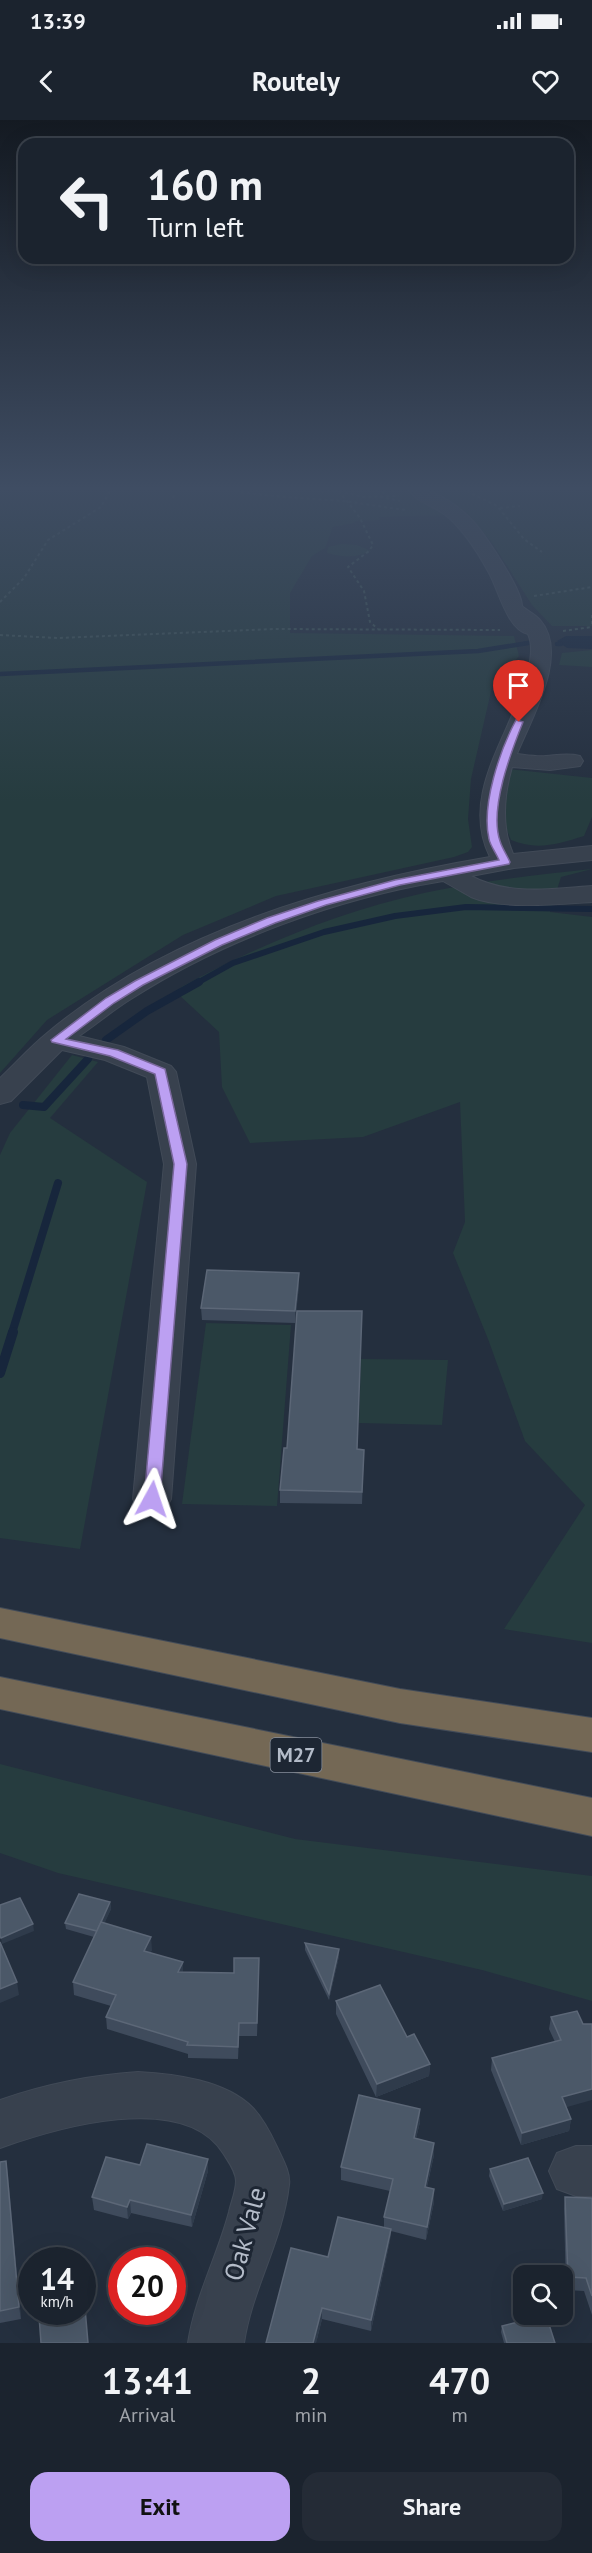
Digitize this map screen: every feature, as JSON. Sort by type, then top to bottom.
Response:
[{"type":"highway","points":[[0,1623],[400,1706],[592,1735]]},
{"type":"highway","name":"M27","points":[[0,1693],[592,1817]]},
{"type":"street","points":[[505,862],[494,839],[496,788],[503,760],[534,685],[543,647],[540,634],[517,628],[509,617],[514,605],[507,595]]},
{"type":"street","points":[[503,760],[550,763],[557,760],[572,761]]},
{"type":"street","points":[[0,1095],[40,1053],[110,1000],[219,942],[322,903],[446,872],[505,862],[592,854]]},
{"type":"street","points":[[446,872],[482,892],[526,898],[592,894]]},
{"type":"street","points":[[57,1040],[114,1053],[161,1072],[180,1164],[152,1499]]},
{"type":"street","name":"Oak Vale","points":[[0,2124],[18,2117],[102,2096],[164,2094],[215,2109],[247,2139],[263,2180],[255,2221],[218,2322],[216,2343]]},
{"type":"path","points":[[365,595],[365,610],[369,620],[375,628],[388,631]]},
{"type":"path","points":[[514,605],[558,595]]},
{"type":"path","points":[[0,635],[57,639],[275,629],[388,631],[482,629],[505,630],[526,637],[592,626],[592,615]]},
{"type":"green space","points":[[0,595],[290,595],[290,633],[514,636],[519,656],[509,668],[495,674],[471,779],[468,819],[472,847],[468,852],[276,896],[183,935],[47,1020],[0,1073]]},
{"type":"green space","points":[[525,595],[592,595],[592,626],[552,626]]},
{"type":"green space","points":[[592,650],[592,667],[559,665],[562,653]]},
{"type":"green space","points":[[508,769],[592,778],[592,817],[584,836],[539,846],[511,840],[504,823]]},
{"type":"green space","points":[[592,869],[561,877],[550,912],[592,917],[592,1643],[504,1629],[585,1505],[525,1441],[488,1339],[453,1253],[465,1222],[460,1102],[363,1137],[250,1143],[222,1087],[219,1032],[178,994],[181,987],[269,944],[360,910],[424,893],[466,885]]},
{"type":"green space","points":[[72,1055],[98,1062],[50,1118],[147,1182],[80,1549],[0,1538],[0,1155],[10,1133]]},
{"type":"green space","points":[[206,1323],[291,1325],[277,1506],[182,1504]]},
{"type":"green space","points":[[361,1359],[448,1360],[442,1425],[359,1423]]},
{"type":"green space","points":[[0,1764],[295,1839],[592,1876],[592,2001],[482,1970],[58,1873],[0,1853]]},
{"type":"water","points":[[566,636],[592,636],[592,649],[567,648],[557,641]]},
{"type":"building","points":[[207,1270],[299,1273],[295,1311],[201,1308]]},
{"type":"building","points":[[297,1311],[362,1311],[357,1449],[364,1450],[362,1492],[280,1490],[284,1448],[287,1448]]},
{"type":"building","points":[[79,1894],[110,1902],[97,1931],[65,1923]]},
{"type":"building","points":[[20,1898],[33,1924],[1,1938],[0,1905]]},
{"type":"building","points":[[101,1922],[151,1937],[144,1951],[183,1962],[178,1972],[234,1973],[234,1958],[259,1958],[257,2023],[239,2023],[238,2047],[187,2045],[188,2042],[106,2017],[116,1995],[73,1982]]},
{"type":"building","points":[[0,1942],[17,1982],[0,1989]]},
{"type":"building","points":[[305,1943],[339,1949],[329,1994]]},
{"type":"building","points":[[380,1985],[407,2037],[414,2034],[430,2064],[377,2084],[336,2001]]},
{"type":"building","points":[[577,2011],[583,2024],[592,2024],[592,2089],[562,2097],[571,2119],[522,2133],[492,2058],[561,2040],[551,2017]]},
{"type":"building","points":[[359,2095],[420,2109],[414,2138],[434,2143],[425,2187],[434,2189],[427,2227],[384,2217],[393,2179],[341,2167]]},
{"type":"building","points":[[147,2144],[208,2159],[191,2215],[130,2200],[127,2207],[92,2197],[106,2157],[140,2165]]},
{"type":"building","points":[[528,2158],[543,2193],[504,2204],[490,2169]]},
{"type":"building","points":[[6,2161],[18,2307],[0,2311],[0,2162]]},
{"type":"building","points":[[565,2197],[592,2198],[592,2296],[586,2278],[573,2277],[573,2265],[568,2265]]},
{"type":"building","points":[[338,2217],[391,2229],[371,2320],[322,2308],[313,2343],[266,2343],[291,2248],[328,2257]]},
{"type":"building","points":[[513,2323],[549,2325],[555,2343],[507,2343],[502,2326]]},
{"type":"building","points":[[40,2325],[86,2325],[88,2343],[41,2343]]},
{"type":"waterway","points":[[0,674],[478,651],[528,643]]},
{"type":"waterway","points":[[197,983],[233,963],[324,932],[395,916],[466,907],[592,909]]},
{"type":"waterway","points":[[106,1040],[147,1011],[199,982]]},
{"type":"waterway","points":[[23,1105],[44,1107],[88,1059]]},
{"type":"waterway","points":[[12,1333],[58,1183]]},
{"type":"waterway","points":[[0,1373],[13,1332]]},
{"type":"route","points":[[152,1499],[180,1164],[161,1072],[114,1053],[57,1040],[110,1000],[176,962],[271,920],[399,882],[505,862],[494,839],[493,808],[502,764],[519,722]]}]
